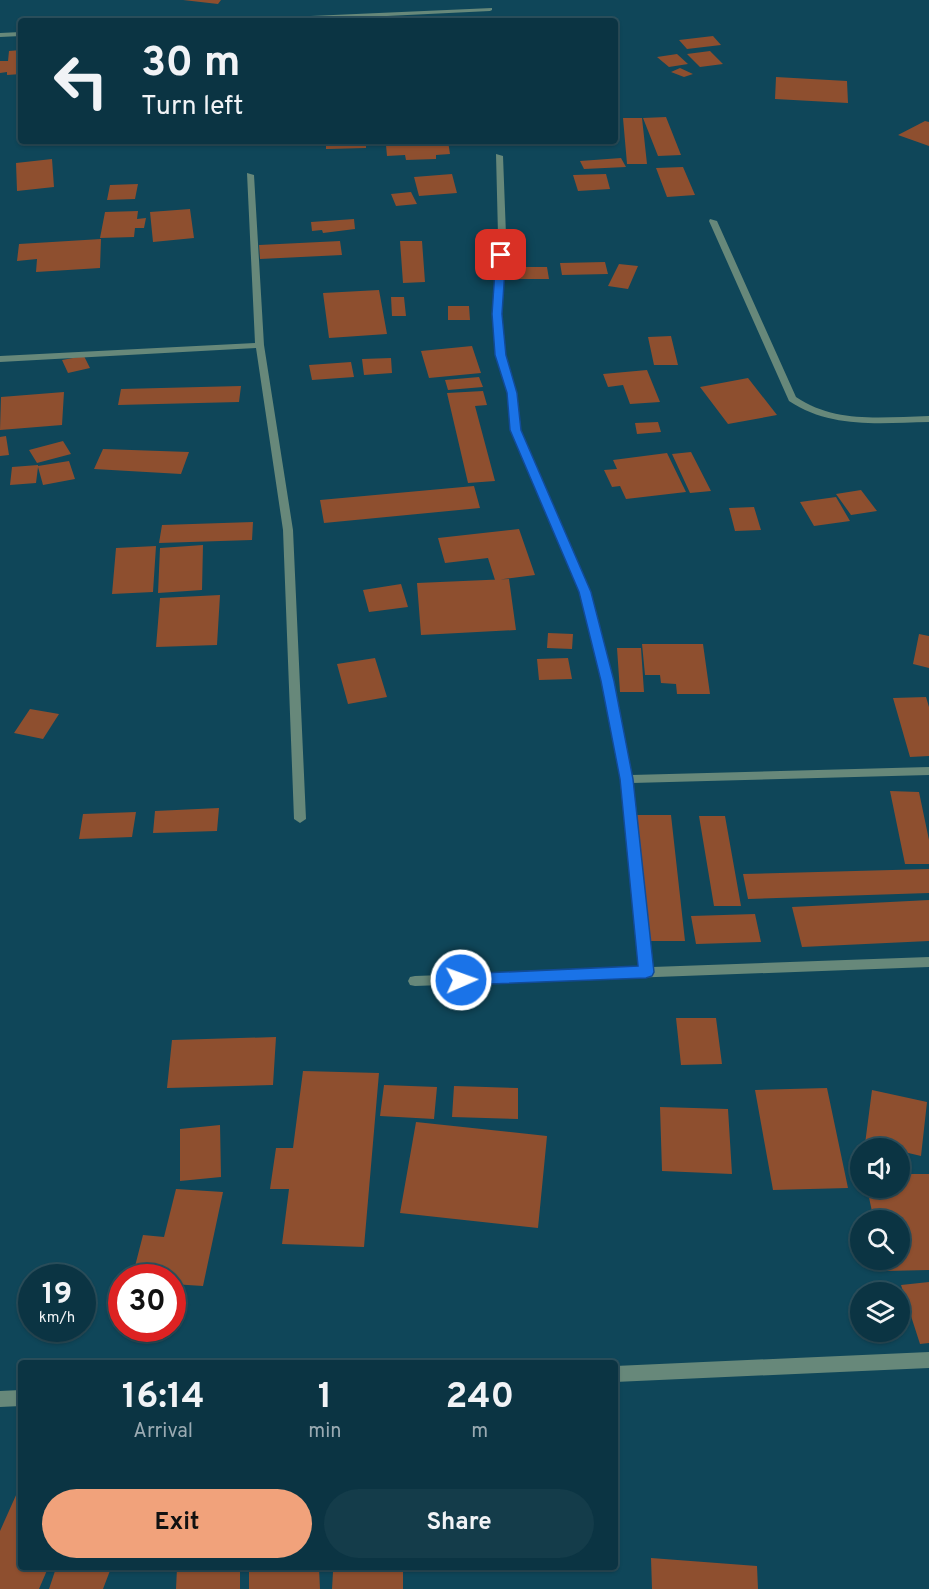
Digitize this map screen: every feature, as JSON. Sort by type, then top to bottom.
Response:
[{"type":"street","points":[[306,18],[490,9]]},
{"type":"street","points":[[0,35],[18,34]]},
{"type":"street","points":[[499,156],[502,235],[497,314],[501,355],[512,393],[516,430],[585,592],[608,681],[626,779],[646,972]]},
{"type":"street","points":[[250,175],[260,345],[288,530],[300,819]]},
{"type":"street","points":[[713,221],[792,399],[804,410],[823,417],[929,419]]},
{"type":"street","points":[[0,360],[260,345]]},
{"type":"street","points":[[626,779],[929,771]]},
{"type":"street","points":[[415,981],[929,962]]},
{"type":"street","points":[[618,1374],[929,1360]]},
{"type":"street","points":[[0,1399],[18,1398]]},
{"type":"building","points":[[183,0],[221,0],[218,4]]},
{"type":"building","points":[[713,36],[721,45],[687,49],[679,40]]},
{"type":"building","points":[[18,50],[18,74],[0,73],[0,61],[8,61],[9,51]]},
{"type":"building","points":[[710,51],[723,64],[700,67],[687,54]]},
{"type":"building","points":[[677,54],[688,64],[669,67],[657,57]]},
{"type":"building","points":[[680,68],[693,74],[684,77],[671,72]]},
{"type":"building","points":[[776,77],[847,81],[848,103],[775,99]]},
{"type":"building","points":[[666,117],[681,155],[658,156],[643,118]]},
{"type":"building","points":[[623,118],[642,118],[647,164],[627,164]]},
{"type":"building","points":[[925,121],[929,122],[929,146],[898,135]]},
{"type":"building","points":[[326,144],[366,144],[366,148],[326,149]]},
{"type":"building","points":[[376,144],[448,144],[450,154],[436,155],[436,159],[406,160],[405,155],[387,156],[386,145],[376,146]]},
{"type":"building","points":[[621,158],[626,167],[584,169],[580,161]]},
{"type":"building","points":[[52,159],[54,187],[17,191],[16,163]]},
{"type":"building","points":[[683,167],[695,195],[667,197],[656,168]]},
{"type":"building","points":[[452,174],[457,193],[419,196],[414,177]]},
{"type":"building","points":[[606,174],[610,189],[578,191],[573,175]]},
{"type":"building","points":[[138,184],[135,199],[107,200],[110,185]]},
{"type":"building","points":[[411,192],[417,204],[396,206],[391,194]]},
{"type":"building","points":[[190,209],[194,238],[153,242],[150,212]]},
{"type":"building","points":[[138,211],[137,219],[146,218],[144,228],[135,228],[134,237],[100,238],[105,212]]},
{"type":"building","points":[[354,219],[355,229],[323,233],[322,230],[312,231],[311,222]]},
{"type":"building","points":[[101,239],[100,268],[36,272],[37,259],[17,261],[19,244]]},
{"type":"building","points":[[340,241],[342,255],[260,259],[259,245]]},
{"type":"building","points":[[400,241],[422,241],[425,282],[403,283]]},
{"type":"building","points":[[605,262],[608,274],[562,275],[560,263]]},
{"type":"building","points":[[619,264],[638,266],[628,289],[608,286]]},
{"type":"building","points":[[505,267],[547,267],[549,279],[506,279]]},
{"type":"building","points":[[379,290],[387,334],[329,338],[323,293]]},
{"type":"building","points":[[391,297],[404,297],[406,316],[392,316]]},
{"type":"building","points":[[448,306],[469,306],[470,320],[448,320]]},
{"type":"building","points":[[671,336],[678,365],[654,365],[648,337]]},
{"type":"building","points":[[472,346],[481,373],[429,378],[421,351]]},
{"type":"building","points":[[84,356],[90,368],[68,373],[62,360]]},
{"type":"building","points":[[391,358],[392,373],[364,375],[362,359]]},
{"type":"building","points":[[351,362],[354,377],[312,380],[309,365]]},
{"type":"building","points":[[647,370],[660,402],[630,404],[623,385],[608,387],[603,374]]},
{"type":"building","points":[[479,377],[483,387],[448,390],[445,380]]},
{"type":"building","points":[[748,378],[777,415],[728,424],[700,387]]},
{"type":"building","points":[[241,386],[239,402],[118,405],[121,389]]},
{"type":"building","points":[[483,391],[487,405],[475,406],[495,481],[468,483],[447,393]]},
{"type":"building","points":[[64,392],[62,425],[0,430],[1,397]]},
{"type":"building","points":[[658,422],[661,432],[637,434],[635,423]]},
{"type":"building","points":[[6,436],[9,455],[0,456],[0,437]]},
{"type":"building","points":[[63,441],[71,454],[37,463],[29,450]]},
{"type":"building","points":[[103,449],[189,452],[181,474],[94,469]]},
{"type":"building","points":[[691,452],[711,491],[690,493],[672,454]]},
{"type":"building","points":[[667,453],[686,492],[626,499],[620,486],[612,487],[604,470],[617,469],[613,460]]},
{"type":"building","points":[[69,461],[75,479],[43,485],[38,467],[36,483],[10,485],[12,467]]},
{"type":"building","points":[[474,486],[480,508],[324,523],[320,500]]},
{"type":"building","points":[[861,490],[877,511],[851,515],[836,494]]},
{"type":"building","points":[[836,497],[850,521],[814,526],[800,502]]},
{"type":"building","points":[[754,507],[761,530],[735,531],[729,508]]},
{"type":"building","points":[[253,522],[252,540],[159,543],[162,525]]},
{"type":"building","points":[[519,529],[535,575],[495,580],[488,558],[445,563],[438,538]]},
{"type":"building","points":[[203,545],[202,590],[158,593],[160,548]]},
{"type":"building","points":[[156,546],[153,592],[112,594],[116,548]]},
{"type":"building","points":[[509,579],[516,630],[421,635],[417,583]]},
{"type":"building","points":[[401,584],[408,607],[369,612],[363,590]]},
{"type":"building","points":[[220,595],[217,645],[156,647],[160,598]]},
{"type":"building","points":[[548,633],[573,634],[572,649],[547,648]]},
{"type":"building","points":[[919,634],[929,636],[929,668],[913,664]]},
{"type":"building","points":[[642,644],[703,644],[710,694],[677,694],[676,684],[661,683],[660,675],[645,675]]},
{"type":"building","points":[[617,648],[641,648],[644,692],[620,692]]},
{"type":"building","points":[[375,658],[387,697],[348,704],[337,664]]},
{"type":"building","points":[[568,658],[572,679],[539,680],[537,659]]},
{"type":"building","points":[[926,697],[929,707],[929,756],[910,757],[893,698]]},
{"type":"building","points":[[30,709],[59,714],[43,739],[14,733]]},
{"type":"building","points":[[890,791],[919,792],[929,840],[929,864],[905,864]]},
{"type":"building","points":[[219,808],[217,831],[153,833],[155,811]]},
{"type":"building","points":[[136,812],[132,837],[79,839],[83,814]]},
{"type":"building","points":[[637,815],[671,815],[685,941],[649,941]]},
{"type":"building","points":[[699,816],[725,816],[741,906],[714,906]]},
{"type":"building","points":[[929,869],[929,893],[748,899],[743,874]]},
{"type":"building","points":[[929,900],[929,941],[802,947],[792,907]]},
{"type":"building","points":[[755,914],[761,942],[696,944],[691,916]]},
{"type":"building","points":[[676,1018],[716,1018],[722,1064],[681,1065]]},
{"type":"building","points":[[276,1037],[273,1085],[167,1088],[172,1040]]},
{"type":"building","points":[[303,1071],[379,1073],[364,1247],[282,1244],[289,1189],[270,1189],[276,1148],[293,1148]]},
{"type":"building","points":[[384,1085],[437,1087],[434,1119],[380,1116]]},
{"type":"building","points":[[454,1086],[518,1088],[518,1119],[452,1117]]},
{"type":"building","points":[[827,1088],[848,1188],[773,1190],[755,1090]]},
{"type":"building","points":[[872,1090],[927,1102],[921,1156],[910,1153],[910,1138],[866,1138]]},
{"type":"building","points":[[660,1107],[728,1109],[732,1174],[662,1171]]},
{"type":"building","points":[[416,1122],[547,1136],[538,1228],[400,1213]]},
{"type":"building","points":[[220,1125],[221,1177],[180,1181],[180,1129]]},
{"type":"building","points":[[910,1174],[929,1174],[929,1270],[885,1271],[910,1270],[910,1210],[872,1210],[869,1198],[910,1198]]},
{"type":"building","points":[[176,1189],[223,1192],[203,1286],[186,1285],[186,1264],[136,1264],[143,1235],[164,1237]]},
{"type":"building","points":[[929,1282],[929,1343],[920,1344],[910,1313],[910,1284]]},
{"type":"building","points":[[18,1491],[18,1570],[47,1570],[39,1589],[0,1589],[0,1531]]},
{"type":"building","points":[[651,1558],[757,1566],[758,1589],[652,1589]]},
{"type":"building","points":[[55,1570],[110,1570],[103,1589],[49,1589]]},
{"type":"building","points":[[177,1570],[240,1570],[240,1589],[176,1589]]},
{"type":"building","points":[[249,1570],[319,1570],[320,1589],[249,1589]]},
{"type":"building","points":[[339,1570],[403,1570],[403,1589],[332,1589],[333,1572],[339,1572]]},
{"type":"route","points":[[461,980],[646,972],[626,779],[608,681],[585,592],[516,430],[512,393],[501,355],[497,314],[501,255]]}]
